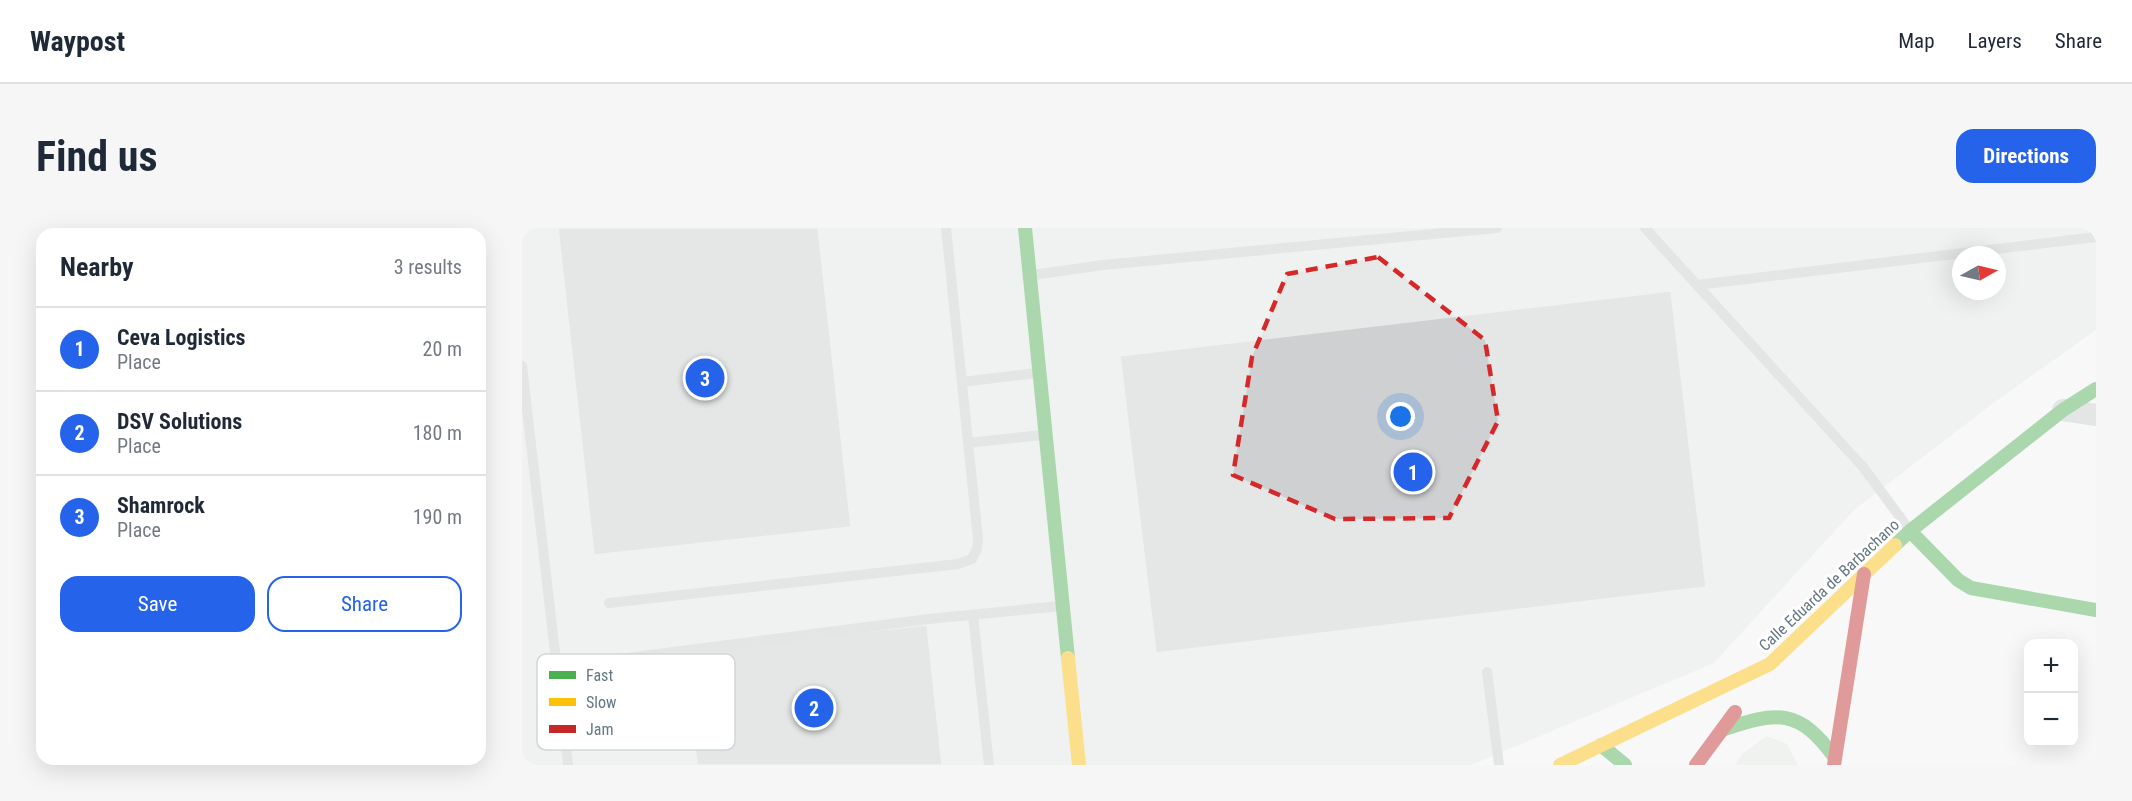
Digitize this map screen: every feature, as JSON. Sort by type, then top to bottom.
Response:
[{"type":"street","points":[[1025,228],[1079,765]]},
{"type":"street","name":"Calle Eduarda de Barbachano","points":[[1560,765],[1770,664],[1910,531],[2063,410],[2096,389]]},
{"type":"street","points":[[2063,410],[2096,415]]},
{"type":"street","points":[[1910,531],[1958,580],[1971,588],[2096,610]]},
{"type":"street","points":[[1834,761],[1864,574]]},
{"type":"street","points":[[1756,683],[1770,664]]},
{"type":"street","points":[[1696,765],[1742,702]]},
{"type":"street","points":[[1722,730],[1757,719],[1793,720],[1806,725],[1818,735],[1834,761]]},
{"type":"street","points":[[1601,745],[1625,765]]},
{"type":"lane","points":[[609,603],[968,562],[975,556],[978,539],[946,228]]},
{"type":"lane","points":[[1030,275],[1103,265],[1497,228]]},
{"type":"lane","points":[[1645,228],[1863,467],[1910,531]]},
{"type":"lane","points":[[1697,285],[2096,237]]},
{"type":"lane","points":[[522,366],[555,654]]},
{"type":"lane","points":[[962,382],[1039,372]]},
{"type":"lane","points":[[968,443],[1046,434]]},
{"type":"lane","points":[[661,654],[1063,606]]},
{"type":"lane","points":[[974,615],[989,765]]},
{"type":"lane","points":[[1487,672],[1499,765]]},
{"type":"lane","points":[[566,750],[568,765]]},
{"type":"highlighted area","points":[[1378,257],[1485,340],[1498,421],[1449,518],[1335,519],[1233,475],[1252,357],[1287,274]]},
{"type":"shaded area","points":[[522,228],[2096,228],[2096,330],[1992,404],[1854,510],[1714,663],[1471,765],[522,765]]},
{"type":"shaded area","points":[[1767,736],[1787,744],[1798,765],[1735,765],[1743,753]]},
{"type":"building","points":[[558,228],[818,228],[851,527],[594,555]]},
{"type":"building","points":[[1671,291],[1706,587],[1156,653],[1120,356]]},
{"type":"building","points":[[927,625],[942,765],[697,765],[695,750],[735,750],[735,654],[685,654],[685,651]]},
{"type":"traffic: fast","points":[[1025,228],[1068,658]]},
{"type":"traffic: fast","points":[[1895,545],[2063,410],[2096,389]]},
{"type":"traffic: fast","points":[[1910,531],[1958,580],[1971,588],[2096,610]]},
{"type":"traffic: fast","points":[[1722,730],[1758,719],[1786,718],[1810,730],[1835,758]]},
{"type":"traffic: fast","points":[[1601,745],[1625,765]]},
{"type":"traffic: slow","points":[[1560,765],[1770,664],[1895,545]]},
{"type":"traffic: slow","points":[[1068,658],[1079,765]]},
{"type":"traffic: jam","points":[[1834,765],[1864,574]]},
{"type":"traffic: jam","points":[[1696,765],[1735,712]]},
{"type":"place","name":"Shamrock","points":[[705,378]]},
{"type":"place","name":"Ceva Logistics","points":[[1413,472]]},
{"type":"place","name":"DSV Solutions","points":[[814,708]]}]
